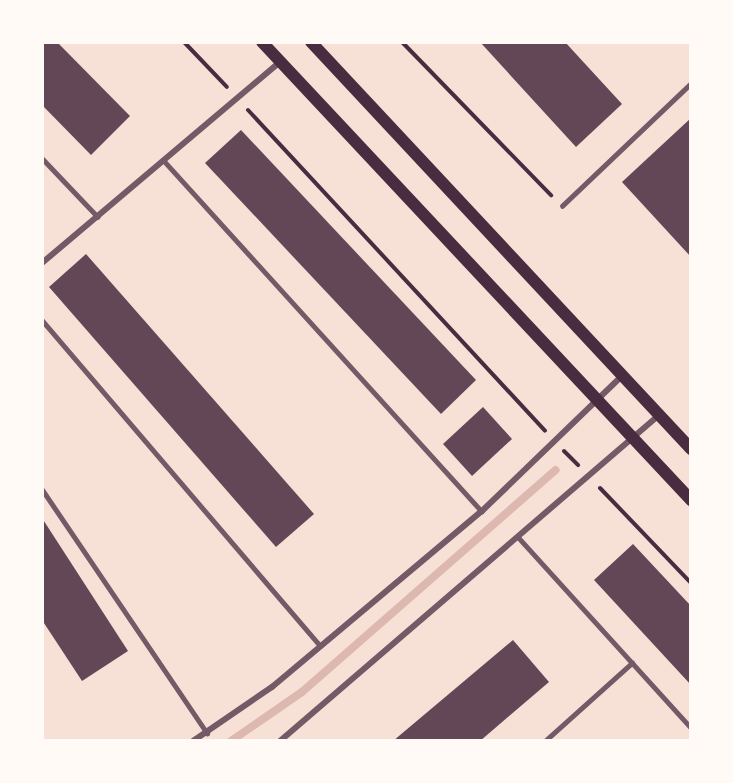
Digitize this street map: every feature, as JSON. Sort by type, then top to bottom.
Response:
[{"type":"main road","points":[[262,42],[691,500]]},
{"type":"main road","points":[[311,42],[691,449]]},
{"type":"street","points":[[42,263],[166,163],[280,62]]},
{"type":"street","points":[[193,741],[207,734],[320,645],[482,511],[552,438],[622,376]]},
{"type":"street","points":[[280,741],[519,538],[659,415]]},
{"type":"lane","points":[[562,206],[691,83]]},
{"type":"lane","points":[[42,158],[98,217]]},
{"type":"lane","points":[[166,163],[482,511]]},
{"type":"lane","points":[[42,320],[320,645]]},
{"type":"lane","points":[[42,489],[207,734]]},
{"type":"lane","points":[[519,538],[691,728]]},
{"type":"lane","points":[[545,741],[632,663]]},
{"type":"path","points":[[184,42],[552,438],[691,582]]},
{"type":"path","points":[[402,42],[562,206]]},
{"type":"building","points":[[42,42],[57,42],[130,116],[91,155],[42,105]]},
{"type":"building","points":[[480,42],[565,42],[622,104],[576,147]]},
{"type":"building","points":[[691,118],[691,257],[622,182]]},
{"type":"building","points":[[241,130],[476,380],[441,414],[205,163]]},
{"type":"building","points":[[86,254],[314,514],[276,547],[49,287]]},
{"type":"building","points":[[483,407],[512,439],[472,476],[443,444]]},
{"type":"building","points":[[42,518],[128,651],[82,681],[42,620]]},
{"type":"building","points":[[633,544],[691,606],[691,685],[594,580]]},
{"type":"building","points":[[513,640],[549,682],[480,741],[393,741]]},
{"type":"waterway","points":[[231,741],[302,692],[556,470]]}]
